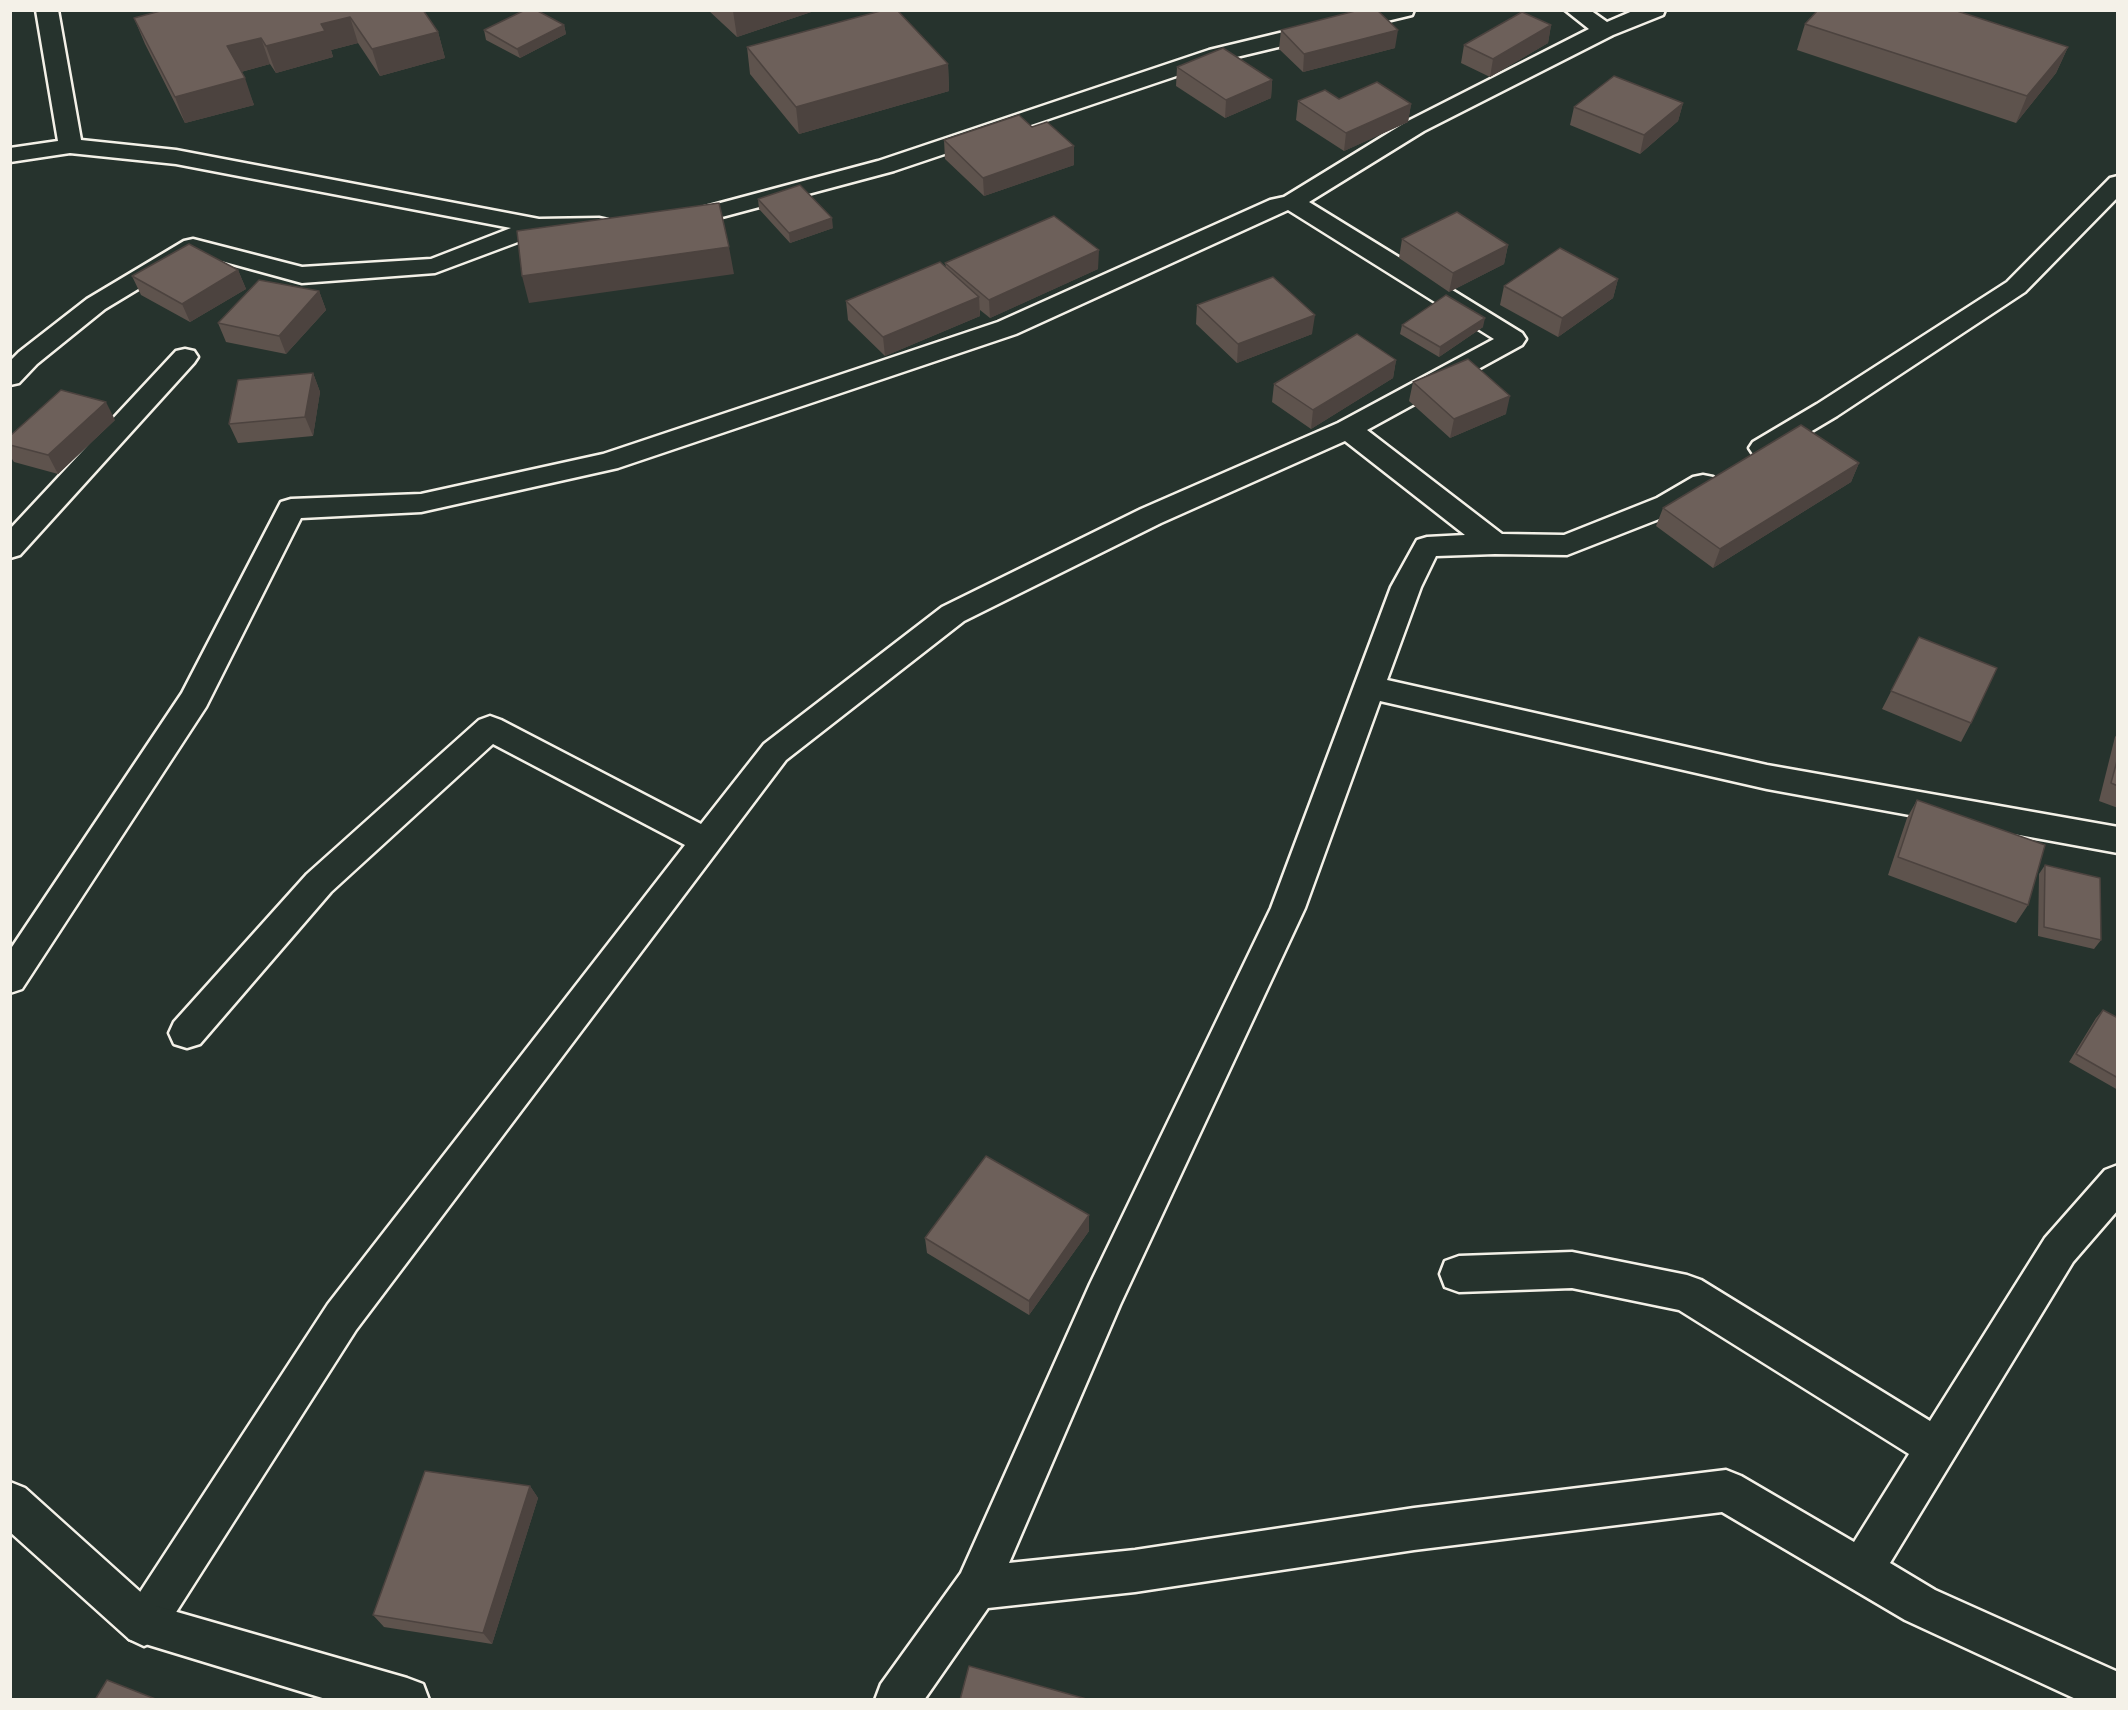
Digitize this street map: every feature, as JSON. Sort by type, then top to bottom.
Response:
[{"type":"street","points":[[47,10],[70,146]]},
{"type":"street","points":[[654,225],[666,225],[886,166],[1217,55],[1404,10]]},
{"type":"street","points":[[1575,10],[1605,30]]},
{"type":"street","points":[[10,979],[195,699],[291,509],[421,503],[608,462],[1007,328],[1279,205],[1292,202],[1416,126],[1605,30],[1655,10]]},
{"type":"street","points":[[10,155],[70,146],[176,157],[539,226],[620,225]]},
{"type":"street","points":[[897,1700],[976,1588],[1104,1297],[1288,908],[1406,587],[1427,547],[1495,544],[1567,545],[1667,505],[1827,410],[2016,287],[2118,183]]},
{"type":"street","points":[[144,1624],[342,1317],[775,752],[953,614],[1151,516],[1348,429],[1513,339],[1292,202]]},
{"type":"street","points":[[10,376],[28,358],[96,304],[193,246],[302,275],[435,266],[539,226]]},
{"type":"street","points":[[10,548],[185,357]]},
{"type":"street","points":[[1348,429],[1495,544]]},
{"type":"street","points":[[1369,687],[1767,777],[2118,840]]},
{"type":"street","points":[[187,1033],[319,883],[490,728],[707,842]]},
{"type":"street","points":[[1862,1570],[2059,1250],[2118,1182]]},
{"type":"street","points":[[1459,1274],[1572,1270],[1687,1293],[1937,1448]]},
{"type":"street","points":[[976,1588],[1135,1571],[1414,1528],[1726,1491],[1920,1605],[2118,1695]]},
{"type":"street","points":[[10,1503],[144,1624],[406,1700]]},
{"type":"building","points":[[164,10],[423,10],[438,32],[372,49],[350,17],[321,24],[325,31],[266,46],[261,38],[227,46],[245,78],[175,97],[134,18]]},
{"type":"building","points":[[525,10],[536,10],[564,25],[517,49],[484,30]]},
{"type":"building","points":[[884,10],[897,10],[948,64],[796,107],[747,47]]},
{"type":"building","points":[[1359,10],[1377,10],[1398,30],[1304,54],[1281,30]]},
{"type":"building","points":[[1818,10],[1954,10],[2068,47],[2027,96],[1805,24]]},
{"type":"building","points":[[1522,12],[1551,25],[1493,59],[1464,45]]},
{"type":"building","points":[[1223,48],[1272,80],[1226,100],[1177,67]]},
{"type":"building","points":[[1614,76],[1683,103],[1644,135],[1574,107]]},
{"type":"building","points":[[1377,82],[1411,104],[1346,133],[1298,101],[1325,90],[1339,99]]},
{"type":"building","points":[[1019,115],[1032,127],[1047,122],[1074,146],[983,178],[944,140]]},
{"type":"building","points":[[800,185],[832,218],[789,233],[758,199]]},
{"type":"building","points":[[719,203],[729,247],[522,276],[517,231]]},
{"type":"building","points":[[1457,212],[1508,245],[1453,273],[1402,239]]},
{"type":"building","points":[[1054,216],[1099,250],[989,300],[945,263]]},
{"type":"building","points":[[189,244],[238,270],[182,304],[132,276]]},
{"type":"building","points":[[1560,248],[1618,279],[1562,318],[1504,286]]},
{"type":"building","points":[[940,262],[979,297],[883,337],[846,301]]},
{"type":"building","points":[[1273,277],[1315,315],[1238,344],[1197,305]]},
{"type":"building","points":[[259,280],[319,291],[279,336],[218,323]]},
{"type":"building","points":[[1446,295],[1485,318],[1440,347],[1402,325]]},
{"type":"building","points":[[1357,334],[1396,360],[1313,410],[1274,384]]},
{"type":"building","points":[[1468,359],[1510,396],[1454,419],[1413,382]]},
{"type":"building","points":[[313,373],[305,417],[229,424],[238,380]]},
{"type":"building","points":[[61,390],[106,402],[48,455],[10,445],[10,436]]},
{"type":"building","points":[[1801,425],[1859,463],[1720,549],[1663,508]]},
{"type":"building","points":[[1919,637],[1997,668],[1971,723],[1891,691]]},
{"type":"building","points":[[2118,757],[2118,786],[2111,783]]},
{"type":"building","points":[[1917,800],[2045,845],[2028,905],[1898,857]]},
{"type":"building","points":[[2045,865],[2100,878],[2101,940],[2044,927]]},
{"type":"building","points":[[2103,1010],[2118,1018],[2118,1078],[2076,1054]]},
{"type":"building","points":[[986,1156],[1089,1215],[1029,1301],[925,1238]]},
{"type":"building","points":[[425,1471],[530,1486],[483,1633],[373,1615]]},
{"type":"building","points":[[969,1666],[1090,1700],[960,1700]]},
{"type":"building","points":[[107,1680],[158,1700],[95,1700]]}]
